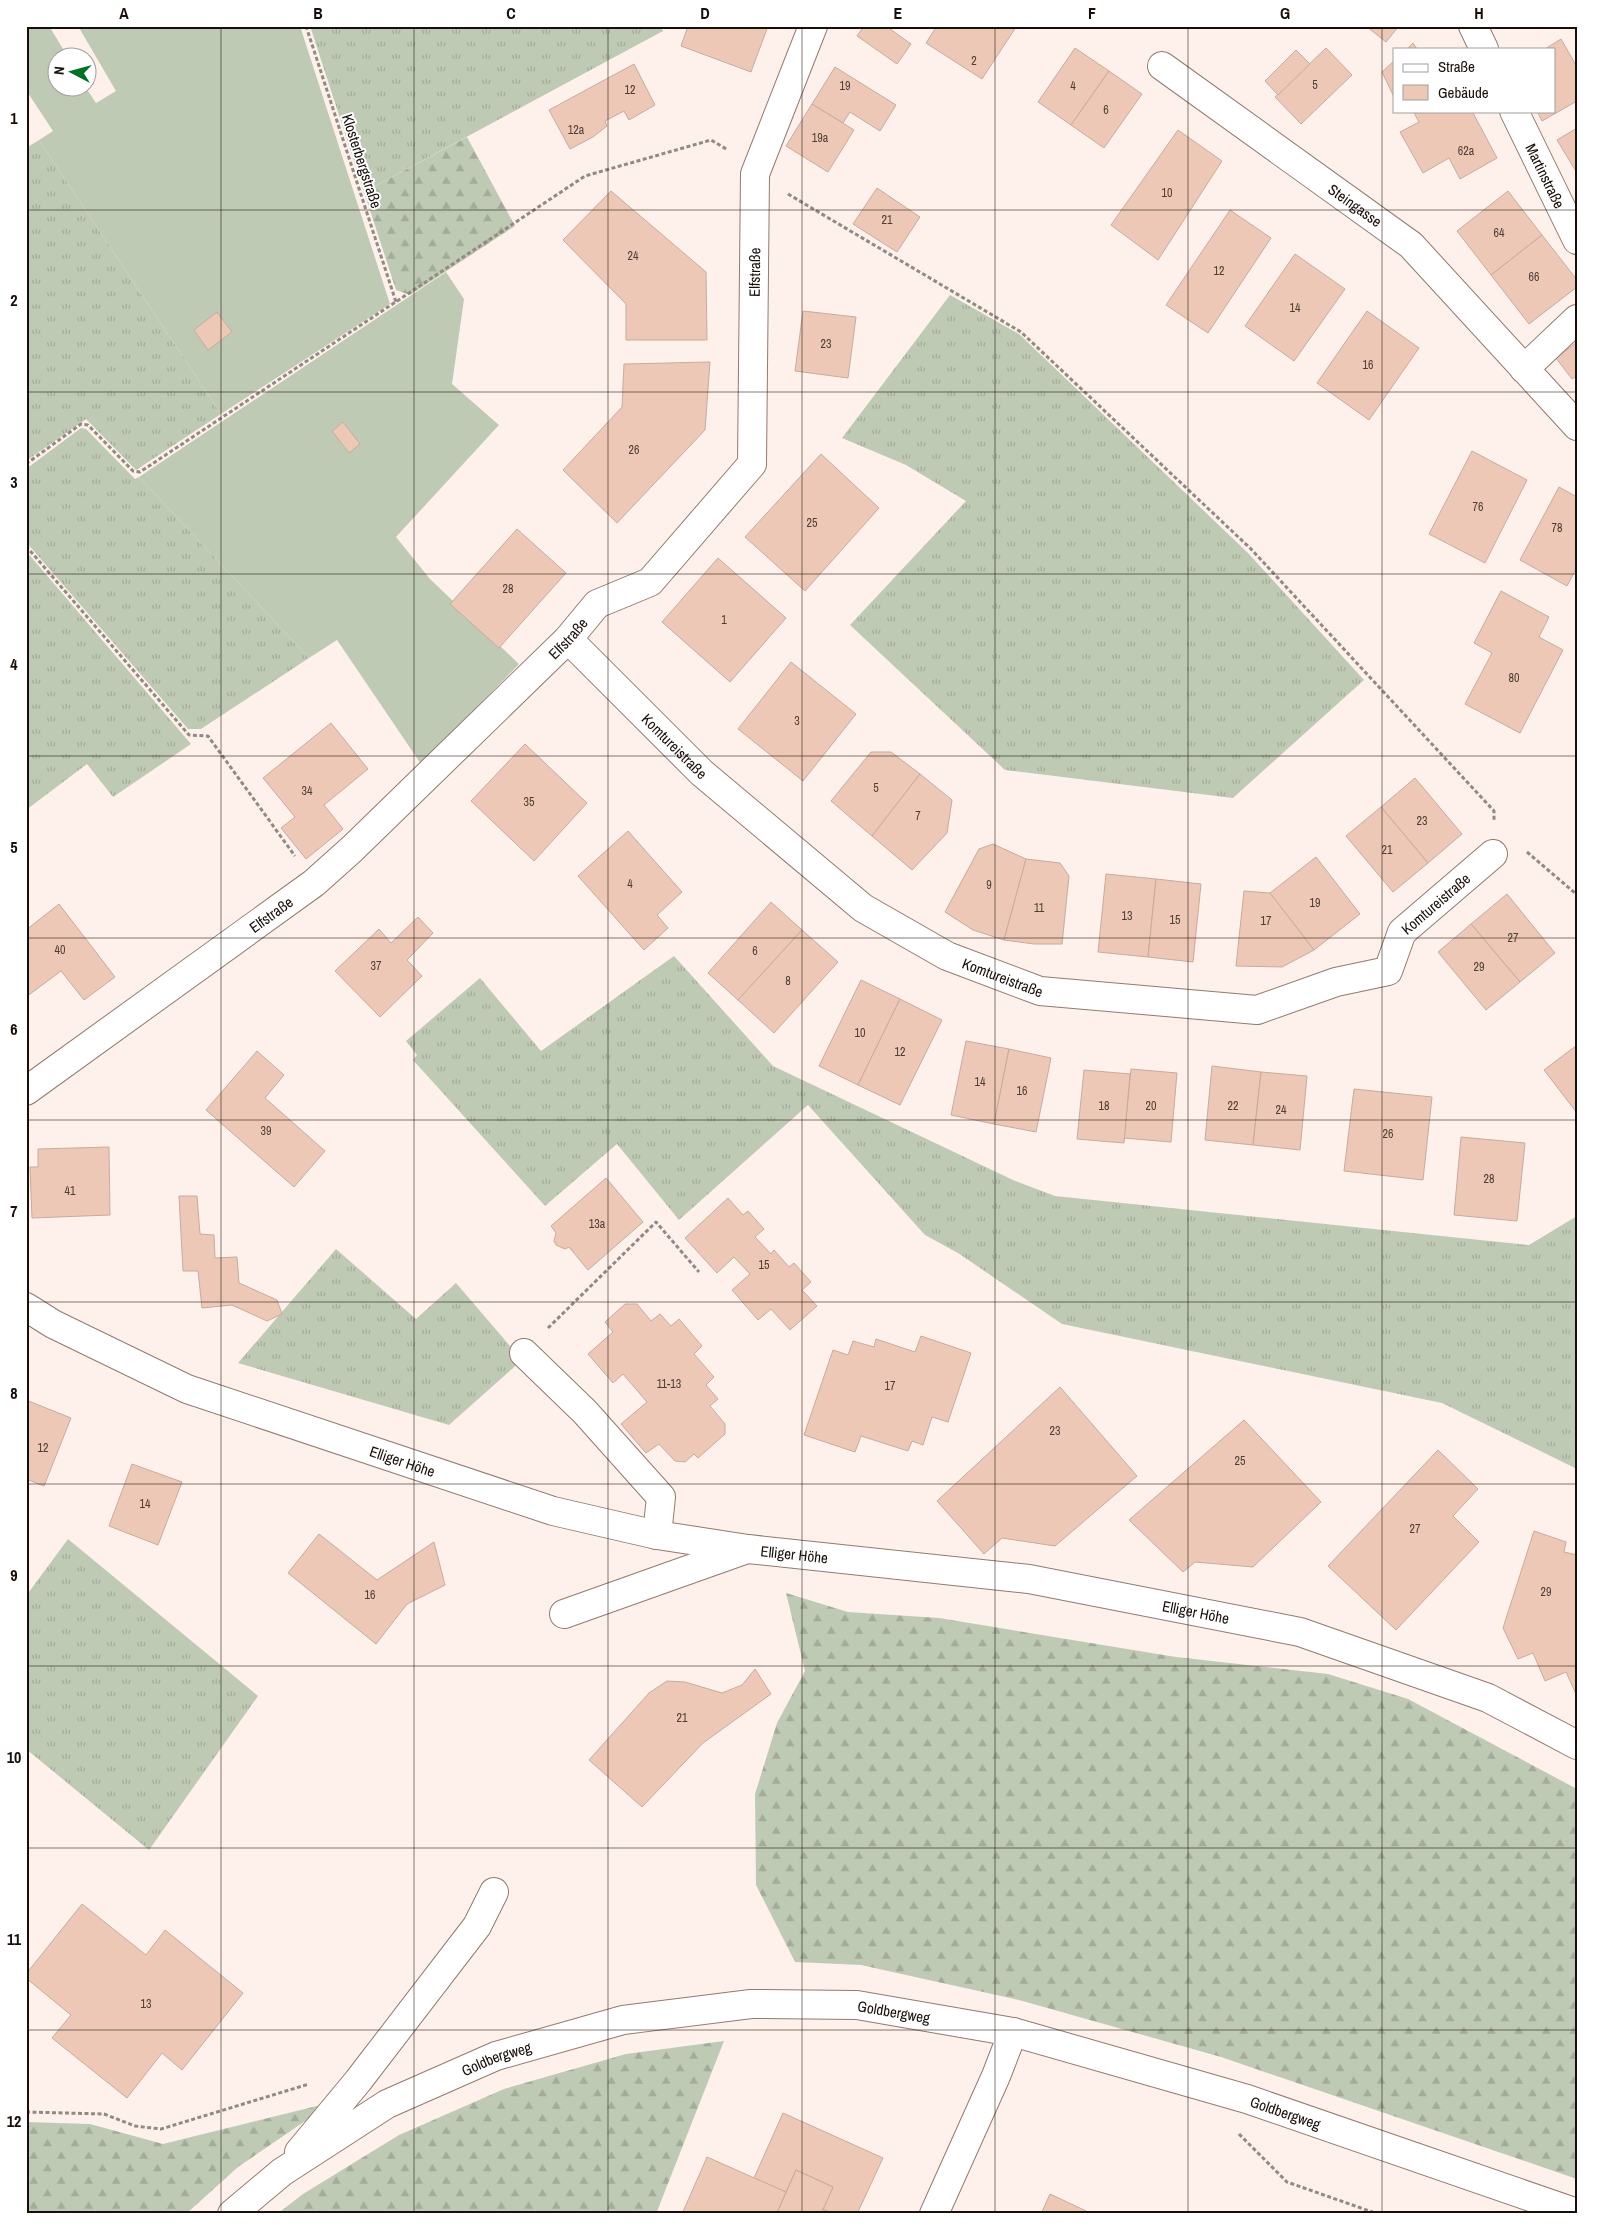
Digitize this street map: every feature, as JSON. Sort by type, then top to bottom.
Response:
[{"type":"street","name":"Elfstraße","points":[[26,1091],[314,883],[352,849],[568,639],[597,604],[650,582],[752,464],[755,174],[813,26]]},
{"type":"street","points":[[1473,26],[1484,48]]},
{"type":"street","name":"Steingasse","points":[[1162,66],[1411,245],[1524,369]]},
{"type":"street","name":"Martinstraße","points":[[1514,112],[1577,240]]},
{"type":"street","points":[[1577,319],[1524,369],[1577,426]]},
{"type":"street","name":"Komtureistraße","points":[[568,639],[702,772],[863,908],[947,956],[1040,991],[1257,1010],[1336,982],[1388,971],[1402,932],[1493,854]]},
{"type":"street","name":"Elliger Höhe","points":[[26,1307],[53,1324],[187,1389],[553,1511],[657,1535],[748,1549],[1029,1579],[1300,1632],[1488,1698],[1577,1745]]},
{"type":"street","points":[[524,1353],[585,1412],[661,1497],[657,1535]]},
{"type":"street","points":[[564,1614],[748,1549]]},
{"type":"street","points":[[282,2172],[358,2081],[477,1926],[494,1892]]},
{"type":"street","name":"Goldbergweg","points":[[232,2214],[282,2172],[387,2104],[496,2056],[622,2020],[751,2004],[857,2005],[1013,2032],[1247,2099],[1577,2214]]},
{"type":"street","points":[[934,2214],[996,2076],[1013,2032]]},
{"type":"path","name":"Klosterbergstraße","points":[[306,26],[396,302]]},
{"type":"path","points":[[26,464],[81,424],[88,425],[133,471],[140,472],[585,176],[711,140],[749,163],[755,174],[1021,332],[1250,549],[1494,811],[1493,854],[1521,848],[1575,893],[1577,890]]},
{"type":"path","points":[[26,546],[189,735],[208,736],[314,883]]},
{"type":"path","points":[[524,1353],[656,1222],[699,1272]]},
{"type":"path","points":[[26,2112],[104,2114],[135,2126],[161,2129],[275,2094]]},
{"type":"path","points":[[1234,2129],[1287,2182],[1378,2214]]},
{"type":"green space","points":[[26,26],[49,26],[62,48],[48,48],[48,98],[93,98],[96,103],[116,91],[98,60],[98,48],[91,48],[78,26],[300,26],[390,304],[221,414],[39,140],[53,131],[26,90]]},
{"type":"green space","points":[[310,26],[660,26],[663,31],[364,192]]},
{"type":"green space","points":[[467,137],[515,226],[410,295],[396,290],[364,192]]},
{"type":"green space","points":[[39,140],[221,414],[136,470],[86,419],[26,461],[26,148]]},
{"type":"green space","points":[[446,272],[464,299],[452,384],[499,425],[396,537],[430,579],[519,664],[421,764],[337,640],[309,658],[139,477]]},
{"type":"green space","points":[[950,295],[1019,334],[1248,553],[1364,680],[1233,798],[1005,770],[850,625],[966,501],[906,465],[842,438]]},
{"type":"green space","points":[[81,428],[86,429],[135,479],[139,477],[309,658],[201,729],[188,729],[26,542],[26,469]]},
{"type":"green space","points":[[26,551],[191,744],[113,797],[87,764],[26,810]]},
{"type":"green space","points":[[674,956],[773,1066],[1013,1180],[1055,1196],[1529,1245],[1577,1216],[1577,1469],[1442,1403],[1062,1324],[958,1253],[925,1235],[808,1105],[679,1220],[617,1144],[545,1206],[413,1060],[417,1055],[406,1041],[480,978],[541,1051]]},
{"type":"green space","points":[[336,1249],[416,1319],[456,1283],[522,1360],[449,1425],[238,1363]]},
{"type":"green space","points":[[68,1539],[258,1696],[149,1850],[26,1749],[26,1596]]},
{"type":"green space","points":[[786,1593],[848,1612],[939,1618],[1176,1657],[1328,1674],[1408,1699],[1577,1789],[1577,2179],[1221,2057],[1019,2000],[861,1965],[795,1962],[756,1885],[755,1794],[777,1723],[805,1671]]},
{"type":"green space","points":[[724,2041],[656,2214],[277,2214],[303,2194],[399,2135],[504,2089],[626,2054]]},
{"type":"green space","points":[[333,2102],[238,2167],[186,2214],[26,2214],[26,2122],[90,2124],[163,2144]]},
{"type":"building","points":[[688,26],[768,26],[751,72],[681,46]]},
{"type":"building","points":[[864,26],[886,26],[911,44],[897,64],[857,36]]},
{"type":"building","points":[[937,26],[1016,27],[982,79],[926,43]]},
{"type":"building","points":[[1366,26],[1399,26],[1386,42]]},
{"type":"building","points":[[1561,39],[1577,67],[1577,101],[1542,121],[1538,112],[1556,112],[1556,48],[1547,48]]},
{"type":"building","points":[[1413,43],[1416,48],[1408,48]]},
{"type":"building","points":[[1075,48],[1109,71],[1071,125],[1038,102]]},
{"type":"building","points":[[1326,48],[1352,75],[1301,124],[1275,97]]},
{"type":"building","points":[[1296,50],[1310,64],[1278,95],[1265,81]]},
{"type":"building","points":[[1393,62],[1393,95],[1382,72]]},
{"type":"building","points":[[634,64],[655,105],[629,120],[624,111],[605,121],[607,126],[593,137],[570,149],[549,110]]},
{"type":"building","points":[[835,67],[896,105],[880,131],[850,112],[843,123],[812,104]]},
{"type":"building","points":[[1109,71],[1142,94],[1104,148],[1071,125]]},
{"type":"building","points":[[812,104],[854,130],[828,172],[786,146]]},
{"type":"building","points":[[1414,112],[1473,112],[1497,158],[1460,179],[1449,158],[1423,173],[1400,132],[1419,122]]},
{"type":"building","points":[[1577,128],[1577,173],[1557,140]]},
{"type":"building","points":[[1178,130],[1222,161],[1158,260],[1111,225]]},
{"type":"building","points":[[877,188],[920,217],[897,252],[853,224]]},
{"type":"building","points":[[611,191],[706,272],[707,340],[626,340],[626,304],[563,240]]},
{"type":"building","points":[[1508,191],[1542,235],[1491,275],[1457,231]]},
{"type":"building","points":[[1230,210],[1271,238],[1208,333],[1166,305]]},
{"type":"building","points":[[1542,235],[1577,280],[1577,287],[1529,324],[1491,275]]},
{"type":"building","points":[[1295,254],[1345,289],[1294,361],[1245,326]]},
{"type":"building","points":[[803,311],[856,317],[848,378],[795,371]]},
{"type":"building","points":[[1367,311],[1419,348],[1369,420],[1317,383]]},
{"type":"building","points":[[217,312],[232,332],[208,350],[194,330]]},
{"type":"building","points":[[1577,342],[1577,376],[1572,379],[1556,358]]},
{"type":"building","points":[[710,362],[705,430],[617,523],[563,470],[622,407],[624,364]]},
{"type":"building","points":[[343,422],[360,444],[349,453],[332,431]]},
{"type":"building","points":[[1472,451],[1527,480],[1485,563],[1429,534]]},
{"type":"building","points":[[821,454],[879,508],[805,591],[745,537]]},
{"type":"building","points":[[1559,487],[1577,497],[1577,567],[1567,586],[1520,560]]},
{"type":"building","points":[[517,529],[566,573],[499,648],[450,604]]},
{"type":"building","points":[[718,558],[786,618],[730,682],[662,622]]},
{"type":"building","points":[[1501,591],[1549,617],[1539,637],[1563,650],[1520,733],[1465,704],[1492,653],[1474,643]]},
{"type":"building","points":[[791,662],[856,714],[803,781],[738,729]]},
{"type":"building","points":[[331,723],[368,769],[324,805],[343,829],[306,859],[281,828],[295,817],[263,778]]},
{"type":"building","points":[[525,744],[587,803],[534,861],[471,801]]},
{"type":"building","points":[[871,752],[891,752],[920,774],[872,836],[831,801]]},
{"type":"building","points":[[920,774],[952,800],[947,833],[912,870],[872,836]]},
{"type":"building","points":[[1415,778],[1462,834],[1428,863],[1381,807]]},
{"type":"building","points":[[1381,807],[1428,863],[1393,892],[1346,836]]},
{"type":"building","points":[[628,831],[682,892],[657,915],[668,928],[644,950],[578,876]]},
{"type":"building","points":[[993,844],[1026,859],[1004,940],[973,930],[945,912],[979,849]]},
{"type":"building","points":[[1316,857],[1360,914],[1314,950],[1270,893]]},
{"type":"building","points":[[1026,859],[1060,863],[1069,876],[1062,944],[1034,944],[1004,940]]},
{"type":"building","points":[[1106,874],[1156,879],[1148,957],[1098,952]]},
{"type":"building","points":[[1156,879],[1201,884],[1193,962],[1148,957]]},
{"type":"building","points":[[1244,891],[1270,893],[1314,950],[1282,967],[1236,966]]},
{"type":"building","points":[[1507,894],[1555,953],[1520,982],[1471,924]]},
{"type":"building","points":[[771,902],[802,930],[738,1000],[708,973]]},
{"type":"building","points":[[59,904],[115,977],[84,1000],[61,971],[26,997],[26,930]]},
{"type":"building","points":[[418,917],[433,933],[407,960],[422,976],[380,1017],[335,971],[379,929],[391,943]]},
{"type":"building","points":[[1471,924],[1520,982],[1486,1010],[1438,952]]},
{"type":"building","points":[[802,930],[838,962],[774,1033],[738,1000]]},
{"type":"building","points":[[861,980],[900,999],[858,1085],[819,1066]]},
{"type":"building","points":[[900,999],[942,1020],[900,1105],[858,1085]]},
{"type":"building","points":[[966,1041],[1009,1049],[994,1124],[951,1115]]},
{"type":"building","points":[[1577,1045],[1577,1113],[1544,1070]]},
{"type":"building","points":[[1009,1049],[1051,1058],[1036,1132],[994,1124]]},
{"type":"building","points":[[257,1051],[284,1075],[265,1098],[325,1151],[294,1187],[206,1110]]},
{"type":"building","points":[[1212,1066],[1261,1072],[1253,1145],[1205,1140]]},
{"type":"building","points":[[1131,1069],[1177,1073],[1171,1142],[1124,1138]]},
{"type":"building","points":[[1084,1070],[1130,1074],[1124,1143],[1077,1139]]},
{"type":"building","points":[[1261,1072],[1307,1076],[1300,1150],[1253,1145]]},
{"type":"building","points":[[1354,1089],[1432,1097],[1423,1180],[1344,1171]]},
{"type":"building","points":[[1461,1137],[1525,1143],[1517,1221],[1454,1215]]},
{"type":"building","points":[[109,1147],[110,1215],[32,1218],[30,1167],[38,1167],[38,1149]]},
{"type":"building","points":[[606,1178],[643,1222],[588,1270],[569,1247],[565,1249],[556,1245],[554,1241],[556,1233],[551,1226]]},
{"type":"building","points":[[179,1196],[197,1196],[200,1234],[214,1235],[215,1258],[237,1257],[239,1283],[277,1300],[282,1314],[267,1321],[232,1305],[202,1308],[198,1271],[183,1271]]},
{"type":"building","points":[[728,1198],[743,1215],[748,1211],[764,1229],[755,1237],[771,1254],[774,1250],[789,1267],[794,1263],[811,1282],[802,1290],[817,1306],[790,1330],[771,1309],[758,1320],[732,1290],[750,1274],[734,1257],[717,1273],[685,1238]]},
{"type":"building","points":[[625,1304],[637,1304],[651,1321],[660,1314],[671,1326],[679,1319],[702,1346],[694,1354],[714,1377],[706,1385],[718,1399],[710,1406],[725,1424],[725,1434],[698,1458],[694,1454],[685,1462],[675,1461],[659,1444],[646,1453],[621,1424],[647,1402],[623,1374],[613,1383],[588,1354],[613,1332],[605,1322]]},
{"type":"building","points":[[921,1336],[971,1353],[948,1422],[932,1417],[923,1445],[912,1441],[908,1451],[861,1436],[855,1452],[804,1435],[833,1350],[848,1355],[853,1341],[874,1347],[876,1339],[915,1352]]},
{"type":"building","points":[[1060,1387],[1137,1476],[1055,1546],[1002,1538],[984,1554],[937,1501]]},
{"type":"building","points":[[26,1400],[71,1418],[44,1486],[26,1479]]},
{"type":"building","points":[[1244,1420],[1321,1502],[1253,1567],[1195,1562],[1183,1572],[1129,1520]]},
{"type":"building","points":[[1438,1450],[1478,1489],[1453,1516],[1479,1542],[1396,1630],[1328,1566]]},
{"type":"building","points":[[132,1464],[182,1482],[158,1545],[109,1526]]},
{"type":"building","points":[[1534,1531],[1566,1542],[1564,1552],[1577,1555],[1576,1694],[1566,1672],[1545,1681],[1533,1653],[1518,1659],[1503,1628]]},
{"type":"building","points":[[319,1534],[377,1580],[434,1542],[445,1585],[407,1604],[376,1644],[288,1573]]},
{"type":"building","points":[[755,1669],[771,1694],[703,1743],[642,1807],[589,1760],[649,1693],[667,1681],[685,1682],[722,1693],[742,1685]]},
{"type":"building","points":[[82,1904],[146,1955],[165,1930],[243,1993],[182,2070],[162,2053],[127,2098],[52,2038],[71,2015],[26,1978],[26,1974]]},
{"type":"building","points":[[783,2113],[883,2158],[857,2214],[833,2214],[823,2209],[833,2187],[796,2170],[786,2192],[754,2178]]},
{"type":"building","points":[[707,2157],[786,2192],[777,2213],[779,2214],[682,2214]]},
{"type":"building","points":[[796,2170],[833,2187],[821,2214],[777,2213]]},
{"type":"building","points":[[1050,2194],[1084,2210],[1092,2214],[1041,2214]]},
{"type":"building","points":[[823,2209],[833,2214],[821,2214]]}]
